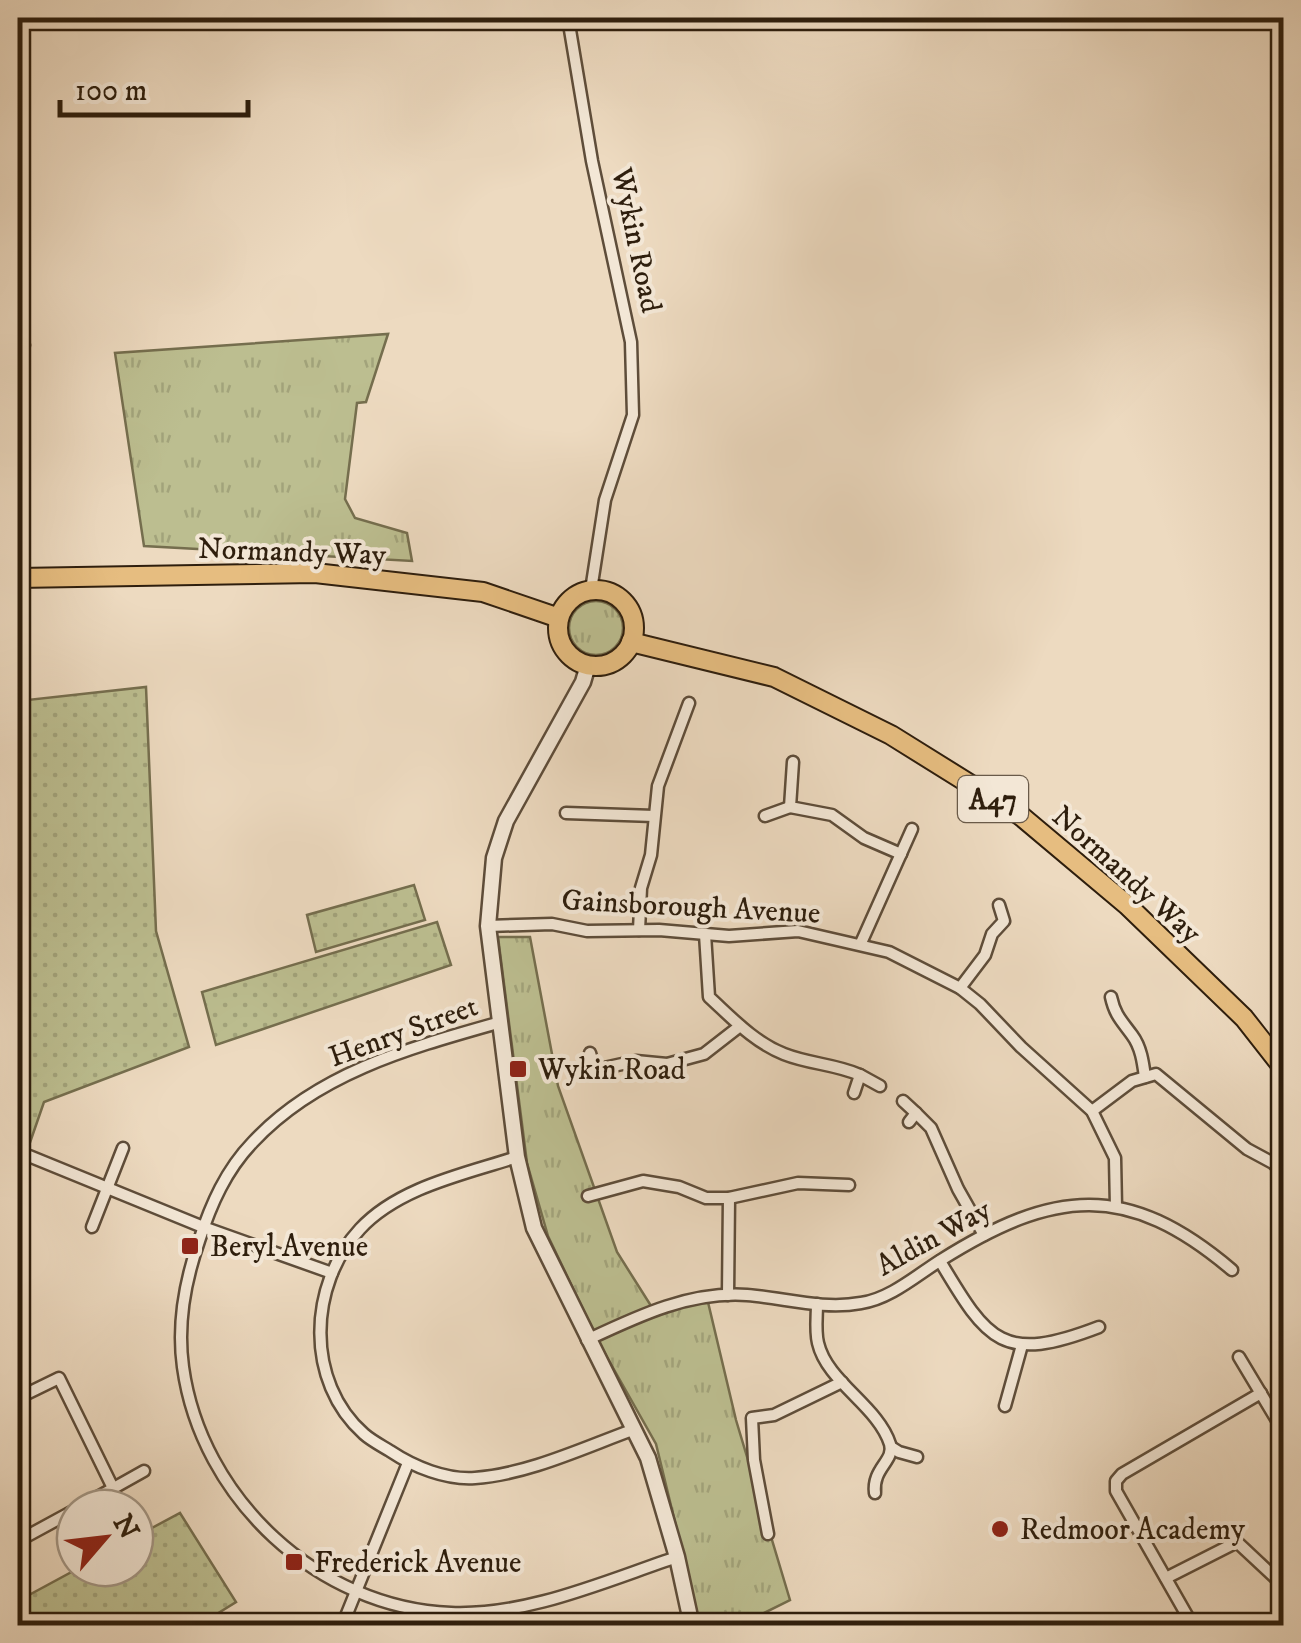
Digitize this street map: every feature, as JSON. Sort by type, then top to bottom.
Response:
[{"type":"main road","name":"Normandy Way","points":[[18,578],[315,572],[483,592],[559,618]]},
{"type":"main road","points":[[591,590],[602,590],[622,600],[633,620],[631,642],[614,661],[588,665],[567,653],[558,630],[559,618],[571,599],[591,590]]},
{"type":"main road","name":"Normandy Way","points":[[631,642],[774,678],[891,734],[1020,816],[1126,905],[1244,1018],[1284,1070]]},
{"type":"street","name":"Wykin Road","points":[[568,18],[592,161],[632,342],[633,415],[606,500],[591,590]]},
{"type":"street","points":[[588,665],[584,682],[506,821],[494,858],[488,926],[517,1157],[534,1228],[648,1458],[692,1626]]},
{"type":"street","points":[[640,930],[641,888],[651,855],[658,786],[688,704]]},
{"type":"street","points":[[790,808],[793,762]]},
{"type":"street","points":[[765,816],[790,808],[832,815],[864,838],[901,854]]},
{"type":"street","points":[[566,813],[654,816]]},
{"type":"street","points":[[861,943],[912,829]]},
{"type":"street","points":[[999,905],[1004,920]]},
{"type":"street","points":[[1004,920],[1018,924]]},
{"type":"street","points":[[960,988],[1004,920]]},
{"type":"street","name":"Gainsborough Avenue","points":[[488,926],[552,924],[587,930],[729,936],[798,932],[889,952],[960,988],[1092,1111],[1115,1158],[1116,1206]]},
{"type":"street","points":[[704,934],[710,997],[759,1043],[788,1056],[838,1066],[880,1086]]},
{"type":"street","points":[[1111,997],[1115,1016],[1134,1037],[1146,1077]]},
{"type":"street","name":"Henry Street","points":[[501,1022],[364,1066],[291,1107],[252,1142],[215,1196],[186,1286],[181,1337],[186,1388],[221,1475],[260,1526],[328,1579],[355,1594],[451,1614],[516,1607],[677,1557]]},
{"type":"street","points":[[581,1074],[636,1061],[668,1064],[704,1054],[740,1026]]},
{"type":"street","points":[[590,1054],[594,1070]]},
{"type":"street","points":[[1092,1111],[1132,1080],[1156,1074],[1247,1149],[1284,1174]]},
{"type":"street","points":[[854,1093],[860,1076]]},
{"type":"street","points":[[902,1102],[912,1117],[931,1128],[958,1190],[984,1235]]},
{"type":"street","points":[[92,1227],[123,1148]]},
{"type":"street","points":[[29,1156],[203,1227],[332,1273]]},
{"type":"street","points":[[517,1157],[421,1189],[378,1212],[359,1229],[332,1273],[323,1300],[319,1335],[321,1358],[330,1384],[364,1434],[408,1462],[440,1474],[474,1478],[530,1466],[635,1429]]},
{"type":"street","points":[[588,1196],[644,1181],[679,1186],[706,1198],[729,1198],[798,1183],[849,1185]]},
{"type":"street","points":[[728,1296],[729,1198]]},
{"type":"street","name":"Aldin Way","points":[[587,1340],[653,1310],[728,1296],[864,1304],[908,1283],[984,1235],[1048,1208],[1078,1204],[1143,1212],[1170,1225],[1232,1270]]},
{"type":"street","points":[[940,1260],[974,1318],[996,1335],[1022,1345],[1058,1343],[1100,1327]]},
{"type":"street","points":[[817,1304],[818,1345],[842,1382],[877,1420],[891,1446],[917,1457]]},
{"type":"street","points":[[1005,1406],[1022,1345]]},
{"type":"street","points":[[1239,1357],[1284,1432]]},
{"type":"street","points":[[18,1398],[59,1378],[113,1488],[144,1471]]},
{"type":"street","points":[[768,1534],[754,1460],[752,1418],[774,1415],[842,1382]]},
{"type":"street","points":[[1193,1626],[1116,1491],[1116,1481],[1260,1393]]},
{"type":"street","points":[[875,1493],[874,1477],[890,1456],[891,1446]]},
{"type":"street","points":[[342,1626],[408,1462]]},
{"type":"street","points":[[18,1542],[55,1521]]},
{"type":"street","points":[[1166,1578],[1232,1542],[1240,1543],[1284,1586]]},
{"type":"green space","points":[[388,334],[366,402],[357,403],[345,499],[355,518],[407,533],[412,561],[144,546],[115,353]]},
{"type":"green space","points":[[596,601],[615,609],[623,628],[615,647],[596,655],[577,647],[569,628],[577,609]]},
{"type":"green space","points":[[146,687],[156,931],[189,1047],[44,1102],[26,1154],[18,1163],[18,701]]},
{"type":"green space","points":[[414,885],[425,920],[316,952],[307,915]]},
{"type":"green space","points":[[437,922],[451,965],[216,1045],[202,992]]},
{"type":"green space","points":[[498,937],[530,937],[558,1086],[617,1252],[653,1309],[707,1298],[736,1420],[790,1600],[740,1625],[700,1625],[656,1444],[599,1343],[548,1236],[527,1163]]},
{"type":"green space","points":[[180,1513],[236,1602],[212,1617],[216,1625],[18,1625],[18,1601],[55,1581],[55,1588],[155,1588],[155,1526]]},
{"type":"place","name":"Wykin Road","points":[[518,1069]]},
{"type":"place","name":"Beryl Avenue","points":[[190,1246]]},
{"type":"place","name":"Redmoor Academy","points":[[1000,1529]]},
{"type":"place","name":"Frederick Avenue","points":[[294,1562]]}]
